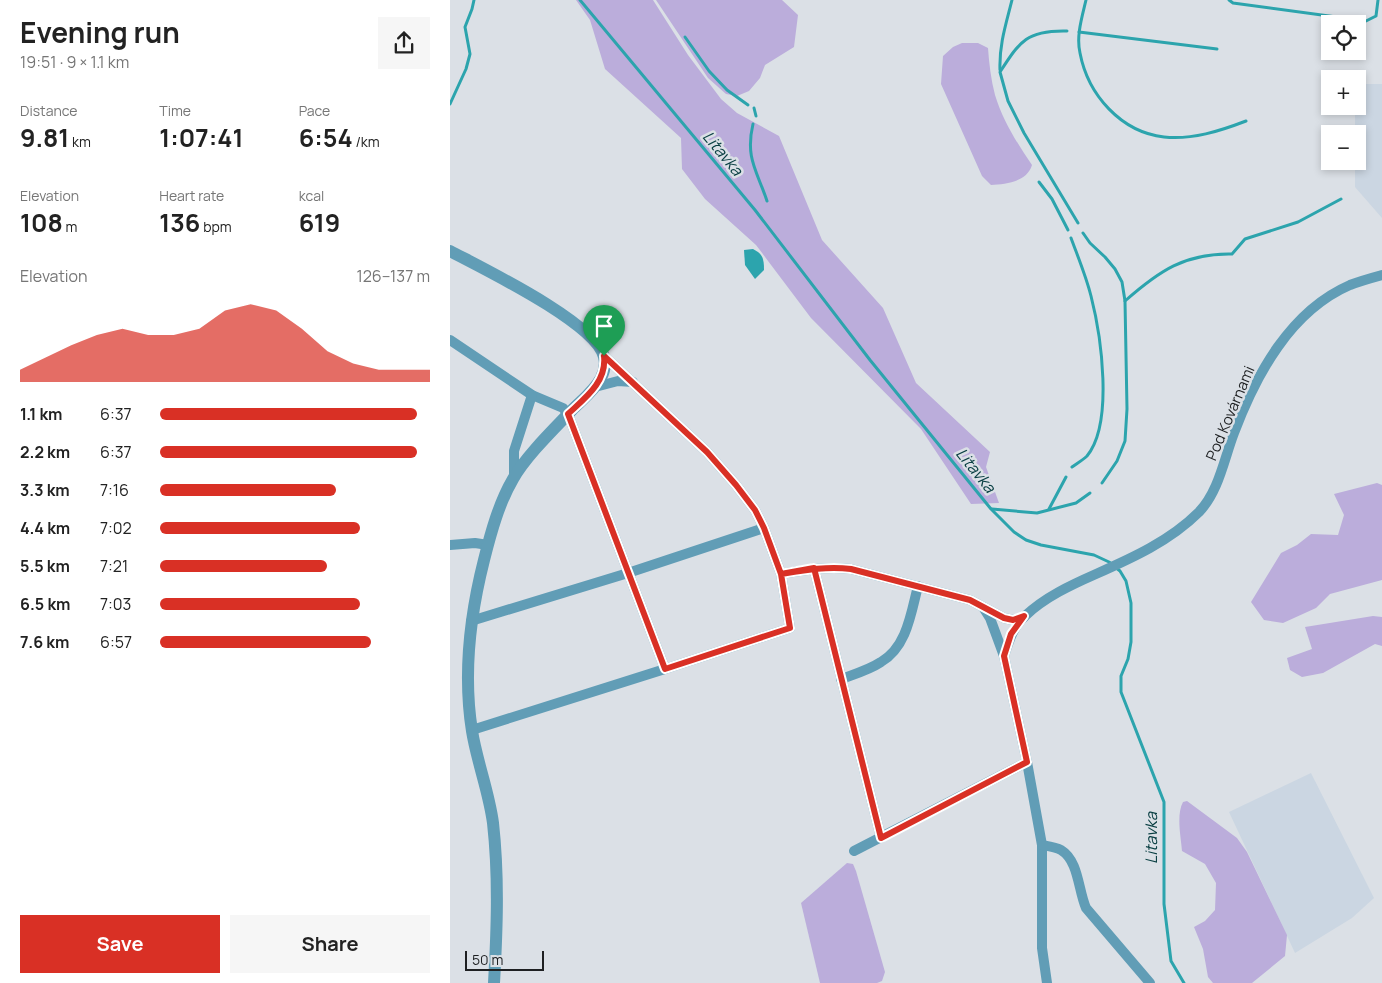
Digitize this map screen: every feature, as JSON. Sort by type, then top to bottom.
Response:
[{"type":"street","points":[[450,251],[514,284],[561,314],[586,333],[598,345],[604,356],[707,452],[755,510],[764,528],[781,574],[790,628],[472,730]]},
{"type":"street","name":"Pod Kovárnami","points":[[1024,616],[1054,595],[1126,561],[1158,543],[1200,511],[1220,476],[1234,433],[1249,399],[1278,346],[1291,329],[1323,301],[1349,286],[1382,275]]},
{"type":"street","points":[[450,340],[532,395],[563,408],[568,414],[665,669]]},
{"type":"street","points":[[494,983],[498,920],[496,859],[489,801],[472,730],[469,703],[468,652],[477,586],[502,501],[514,477],[528,458],[568,414],[595,388],[602,376],[605,365],[604,356]]},
{"type":"street","points":[[595,388],[618,381],[632,382]]},
{"type":"street","points":[[514,477],[514,451],[532,395]]},
{"type":"street","points":[[471,621],[628,573],[764,528]]},
{"type":"street","points":[[450,545],[475,543],[488,545]]},
{"type":"street","points":[[781,574],[814,568],[834,567],[851,569],[970,600],[1004,618],[1013,620],[1024,616]]},
{"type":"street","points":[[814,568],[881,838]]},
{"type":"street","points":[[842,679],[882,662],[895,650],[903,638],[918,586]]},
{"type":"street","points":[[983,606],[990,618],[1004,656],[1027,762],[1042,845],[1042,948],[1047,983]]},
{"type":"street","points":[[1004,656],[1011,634],[1024,616]]},
{"type":"street","points":[[854,851],[1027,762]]},
{"type":"street","points":[[1042,845],[1060,850],[1068,856],[1073,865],[1086,908],[1150,983]]},
{"type":"shaded area","points":[[576,0],[653,0],[688,55],[721,99],[737,113],[779,136],[822,240],[883,308],[916,383],[990,452],[986,467],[999,503],[971,504],[921,429],[811,318],[756,245],[705,199],[682,169],[681,138],[605,69],[590,20]]},
{"type":"shaded area","points":[[656,0],[782,0],[798,15],[794,47],[765,65],[760,78],[749,91],[737,96],[726,94],[708,78]]},
{"type":"shaded area","points":[[962,43],[978,43],[988,48],[992,83],[998,105],[1011,132],[1032,165],[1021,179],[991,185],[982,176],[941,84],[943,56],[953,47]]},
{"type":"shaded area","points":[[1366,84],[1382,84],[1382,218],[1355,187],[1355,170],[1366,170],[1366,125],[1355,125],[1355,115],[1366,115]]},
{"type":"shaded area","points":[[1377,483],[1382,485],[1382,580],[1330,594],[1316,608],[1283,623],[1264,620],[1251,602],[1281,553],[1297,545],[1311,534],[1338,535],[1344,515],[1334,494]]},
{"type":"shaded area","points":[[1373,616],[1382,617],[1382,646],[1375,644],[1323,673],[1302,677],[1290,670],[1287,658],[1312,649],[1305,627]]},
{"type":"shaded area","points":[[1311,773],[1374,898],[1352,918],[1295,953],[1229,812]]},
{"type":"shaded area","points":[[1187,801],[1237,838],[1247,852],[1287,935],[1285,956],[1252,983],[1213,983],[1208,977],[1203,949],[1194,927],[1205,921],[1215,910],[1216,883],[1205,864],[1182,851],[1179,826],[1180,813],[1183,802]]},
{"type":"shaded area","points":[[847,863],[853,864],[856,871],[885,972],[882,981],[877,983],[820,983],[801,903]]},
{"type":"water","points":[[753,249],[761,255],[764,266],[764,270],[755,279],[745,265],[744,250]]},
{"type":"waterway","points":[[450,104],[466,69],[470,54],[465,27],[474,0]]},
{"type":"waterway","name":"Litavka","points":[[580,0],[755,210],[870,360],[991,509],[1014,532],[1026,540],[1041,545],[1094,555],[1109,562],[1120,571],[1126,581],[1131,603],[1131,642],[1128,659],[1121,676],[1121,692],[1164,802],[1164,904],[1171,961],[1184,983]]},
{"type":"waterway","points":[[1000,70],[1002,43],[1012,0]]},
{"type":"waterway","points":[[1086,0],[1079,40],[1084,68],[1090,83],[1099,97],[1121,119],[1134,128],[1148,134],[1174,138],[1206,134],[1246,121]]},
{"type":"waterway","points":[[1229,0],[1233,3],[1366,21],[1376,16],[1378,0]]},
{"type":"waterway","points":[[1067,31],[1053,31],[1033,35],[1019,45],[1000,72],[1008,101],[1024,133],[1078,223]]},
{"type":"waterway","points":[[1079,32],[1217,49]]},
{"type":"waterway","points":[[685,37],[709,71],[727,90],[748,105]]},
{"type":"waterway","points":[[754,108],[756,116]]},
{"type":"waterway","points":[[753,124],[750,146],[751,155],[767,201]]},
{"type":"waterway","points":[[1039,182],[1052,199],[1068,230]]},
{"type":"waterway","points":[[1125,301],[1149,281],[1174,266],[1200,257],[1232,254],[1245,239],[1298,222],[1341,199]]},
{"type":"waterway","points":[[1083,233],[1115,269],[1122,282],[1125,301],[1127,409],[1125,441],[1117,461],[1102,483]]},
{"type":"waterway","points":[[1071,238],[1087,281],[1095,313],[1103,378],[1103,401],[1095,441],[1087,456],[1072,467]]},
{"type":"waterway","points":[[1049,509],[1066,477]]},
{"type":"waterway","points":[[992,509],[1037,513],[1076,503],[1090,493]]},
{"type":"route","points":[[604,356],[605,365],[602,376],[595,388],[568,414],[665,669],[790,628],[781,574],[814,568],[881,838],[1027,762],[1004,656],[1011,634],[1024,616],[1013,620],[1004,618],[970,600],[851,569],[834,567],[814,568],[781,574],[764,528],[755,510],[736,485],[707,452],[604,356]]}]
